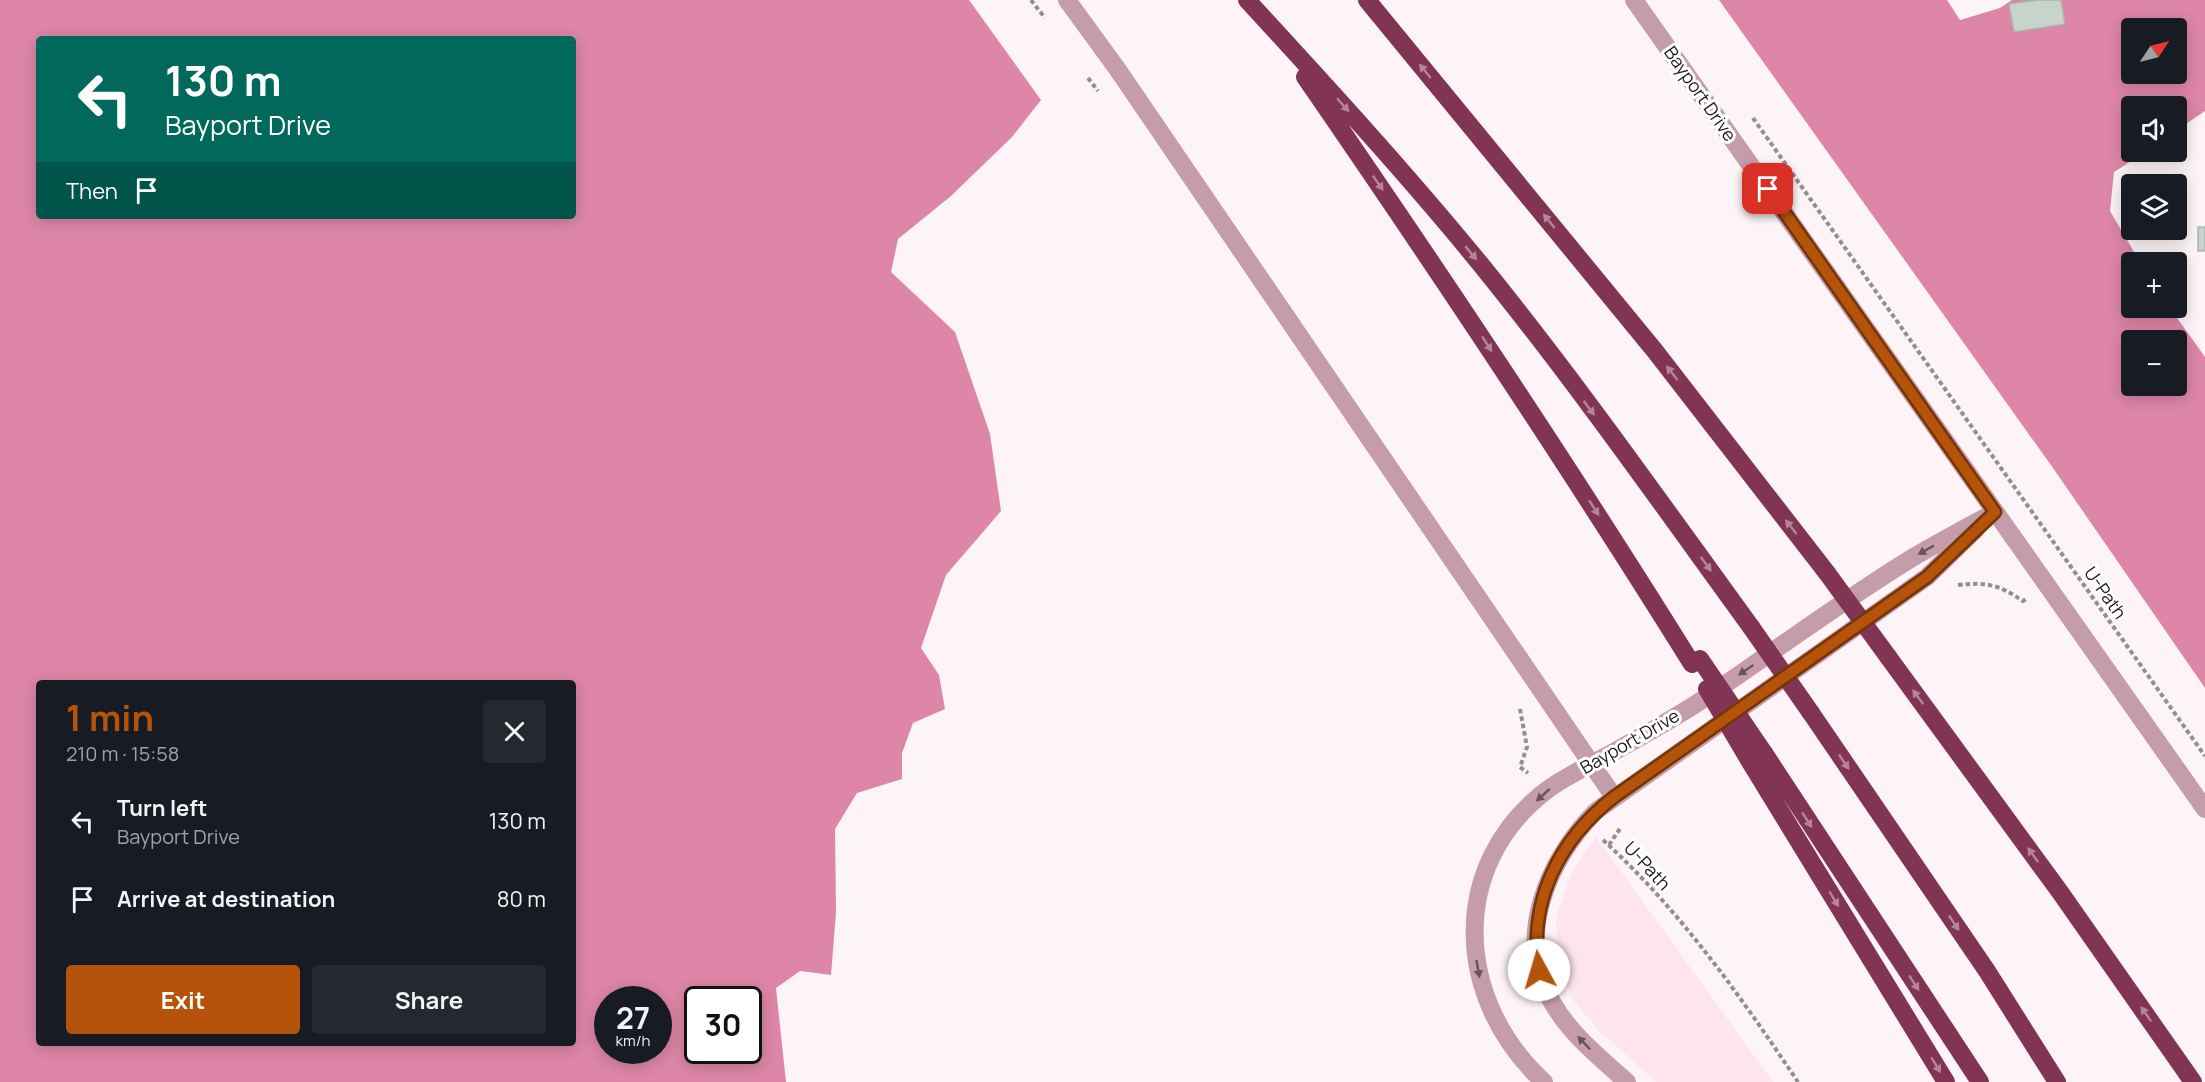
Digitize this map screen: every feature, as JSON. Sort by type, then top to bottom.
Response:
[{"type":"highway","points":[[1246,0],[1303,74],[1442,275],[1756,756],[1980,1082]]},
{"type":"highway","points":[[1246,0],[1373,138],[1482,267],[1646,483],[1811,713],[1987,971],[2057,1082]]},
{"type":"highway","points":[[1366,0],[1655,351],[1827,573],[2193,1082]]},
{"type":"highway","points":[[1756,756],[1946,1082]]},
{"type":"highway","points":[[2179,1062],[2198,1082]]},
{"type":"street","points":[[1067,0],[1118,70],[1614,797]]},
{"type":"street","name":"Bayport Drive","points":[[1634,0],[1995,512]]},
{"type":"street","points":[[1995,512],[2205,809]]},
{"type":"street","name":"Bayport Drive","points":[[1544,1082],[1517,1055],[1490,1010],[1477,963],[1474,919],[1487,869],[1510,827],[1548,790],[1682,713],[1912,558],[1995,512]]},
{"type":"street","name":"Bayport Drive","points":[[1627,1082],[1586,1045],[1558,1012],[1550,1000],[1539,970],[1536,944],[1539,907],[1558,860],[1584,823],[1614,797],[1927,577],[1995,512]]},
{"type":"path","points":[[1752,117],[2071,567]]},
{"type":"path","name":"U-Path","points":[[1948,589],[1958,585],[1984,582],[2000,586],[2023,601],[2071,567],[2205,756]]},
{"type":"path","name":"U-Path","points":[[1625,821],[1609,845],[1688,932],[1735,990],[1798,1082]]},
{"type":"shaded area","points":[[0,0],[969,0],[1041,100],[1012,137],[951,196],[898,239],[891,272],[955,332],[990,434],[1001,511],[946,575],[921,648],[939,675],[945,709],[913,723],[902,753],[902,779],[857,793],[835,829],[836,912],[831,975],[800,971],[776,988],[786,1082],[0,1082]]},
{"type":"shaded area","points":[[1719,0],[1947,0],[1960,20],[2000,8],[2012,0],[2205,0],[2205,111],[2187,123],[2187,96],[2121,96],[2121,162],[2130,162],[2114,172],[2110,211],[2121,230],[2121,240],[2127,240],[2134,252],[2121,252],[2121,318],[2177,318],[2186,330],[2121,330],[2121,396],[2187,396],[2187,332],[2205,357],[2205,688],[2053,468]]},
{"type":"shaded area","points":[[1596,837],[1773,1082],[1657,1082],[1600,1032],[1574,1001],[1558,964],[1556,918],[1571,874]]},
{"type":"building","points":[[2037,0],[2061,0],[2065,24],[2014,32],[2009,4]]},
{"type":"building","points":[[2198,227],[2205,227],[2205,251],[2198,251]]},
{"type":"route","points":[[1539,970],[1536,944],[1539,907],[1563,851],[1584,823],[1614,797],[1696,742],[1927,577],[1995,512],[1768,189]]}]
